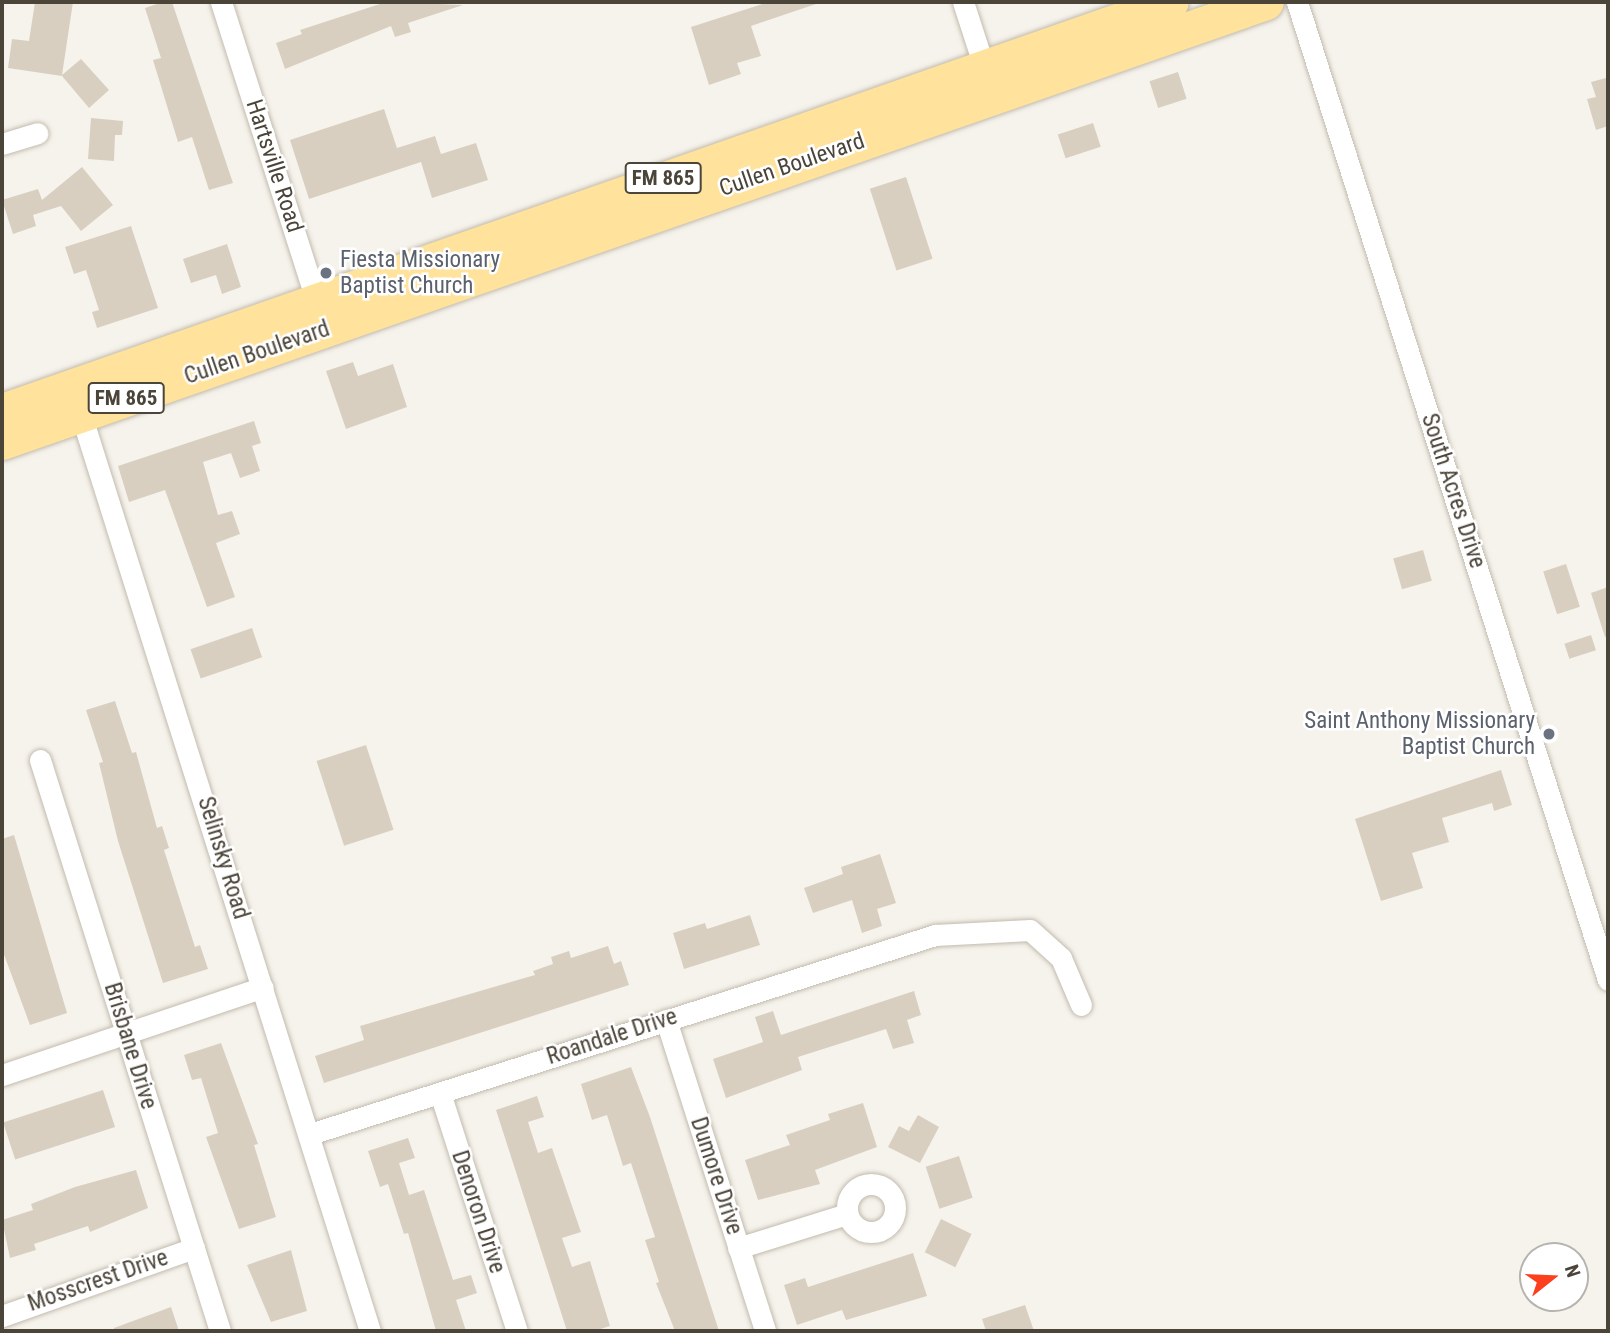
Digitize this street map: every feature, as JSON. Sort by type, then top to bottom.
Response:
[{"type":"main road","name":"Cullen Boulevard","points":[[989,81],[1171,2]]},
{"type":"main road","name":"Cullen Boulevard","points":[[2,442],[76,400],[536,238],[989,81],[1266,2]]},
{"type":"main road","name":"Cullen Boulevard","points":[[2,411],[76,400]]},
{"type":"street","points":[[963,2],[989,81]]},
{"type":"street","name":"South Acres Drive","points":[[1297,2],[1608,980]]},
{"type":"street","name":"Hartsville Road","points":[[225,3],[321,315]]},
{"type":"street","points":[[2,144],[37,133]]},
{"type":"street","name":"Selinsky Road","points":[[76,400],[310,1134],[370,1331]]},
{"type":"street","name":"Brisbane Drive","points":[[40,760],[220,1331]]},
{"type":"street","name":"Roandale Drive","points":[[310,1134],[915,940],[965,930],[1030,929],[1060,958],[1081,1005]]},
{"type":"street","points":[[2,1074],[263,987]]},
{"type":"street","name":"Dumore Drive","points":[[666,1020],[765,1331]]},
{"type":"street","name":"Denoron Drive","points":[[440,1093],[517,1331]]},
{"type":"street","points":[[738,1248],[847,1214]]},
{"type":"street","name":"Mosscrest Drive","points":[[2,1317],[194,1248]]},
{"type":"building","points":[[35,2],[73,2],[62,75],[81,59],[109,90],[89,108],[62,76],[8,68],[12,39],[29,41]]},
{"type":"building","points":[[172,2],[233,183],[209,190],[192,137],[178,142],[153,60],[161,58],[145,8]]},
{"type":"building","points":[[386,2],[463,5],[408,23],[411,32],[395,37],[391,26],[285,69],[276,43],[302,34],[300,30]]},
{"type":"building","points":[[769,2],[816,4],[751,26],[761,56],[737,63],[741,74],[709,85],[691,27]]},
{"type":"building","points":[[1178,72],[1187,99],[1158,108],[1149,81]]},
{"type":"building","points":[[1606,78],[1608,126],[1596,130],[1587,99],[1596,97],[1591,82]]},
{"type":"building","points":[[384,109],[397,148],[435,136],[441,154],[476,143],[488,180],[432,198],[421,162],[309,199],[290,140]]},
{"type":"building","points":[[91,118],[123,121],[122,135],[115,135],[114,161],[88,159]]},
{"type":"building","points":[[1093,123],[1101,147],[1066,158],[1058,134]]},
{"type":"building","points":[[82,167],[113,205],[81,231],[61,206],[33,215],[36,226],[13,234],[2,200],[38,189],[42,200]]},
{"type":"building","points":[[906,177],[933,259],[896,271],[870,189]]},
{"type":"building","points":[[131,226],[158,308],[97,328],[92,312],[99,310],[86,270],[74,274],[65,247]]},
{"type":"building","points":[[227,244],[241,287],[222,294],[216,275],[191,283],[183,259]]},
{"type":"building","points":[[353,362],[358,376],[393,364],[407,407],[346,429],[326,371]]},
{"type":"building","points":[[254,421],[261,443],[252,446],[260,471],[240,478],[231,453],[203,462],[218,515],[232,511],[240,534],[216,543],[235,597],[207,607],[165,490],[129,502],[118,466]]},
{"type":"building","points":[[1423,550],[1432,581],[1402,589],[1393,559]]},
{"type":"building","points":[[1566,564],[1580,607],[1557,614],[1543,571]]},
{"type":"building","points":[[1608,587],[1608,636],[1605,637],[1591,593]]},
{"type":"building","points":[[252,628],[262,657],[201,678],[191,649]]},
{"type":"building","points":[[1591,635],[1596,650],[1569,659],[1564,644]]},
{"type":"building","points":[[115,701],[132,753],[136,752],[157,828],[162,826],[169,848],[164,850],[195,947],[200,945],[208,969],[163,983],[118,841],[99,763],[103,762],[86,710]]},
{"type":"building","points":[[366,745],[394,830],[344,846],[317,761]]},
{"type":"building","points":[[1501,770],[1512,805],[1494,811],[1492,803],[1442,818],[1449,842],[1412,853],[1423,888],[1381,901],[1355,819]]},
{"type":"building","points":[[14,835],[67,1013],[30,1025],[2,949],[2,839]]},
{"type":"building","points":[[880,854],[896,903],[877,909],[882,926],[862,933],[852,900],[813,913],[804,888],[843,874],[841,867]]},
{"type":"building","points":[[750,915],[760,945],[684,969],[673,933],[705,923],[707,929]]},
{"type":"building","points":[[608,946],[614,964],[621,961],[629,985],[324,1083],[315,1056],[364,1040],[360,1026],[535,975],[533,971],[553,964],[551,957],[569,951],[571,958]]},
{"type":"building","points":[[914,991],[921,1015],[907,1020],[914,1043],[893,1049],[886,1029],[798,1057],[802,1070],[726,1098],[713,1059],[763,1042],[755,1017],[773,1011],[781,1035]]},
{"type":"building","points":[[221,1043],[258,1144],[254,1145],[276,1217],[239,1229],[206,1137],[218,1133],[201,1078],[192,1080],[184,1055]]},
{"type":"building","points":[[631,1067],[650,1117],[719,1331],[675,1331],[656,1283],[659,1282],[645,1240],[655,1237],[631,1163],[623,1166],[607,1115],[592,1120],[581,1084]]},
{"type":"building","points":[[103,1090],[115,1127],[15,1160],[3,1122]]},
{"type":"building","points":[[537,1096],[544,1117],[528,1122],[538,1153],[552,1148],[581,1232],[562,1238],[572,1267],[590,1261],[610,1326],[594,1331],[567,1331],[496,1110]]},
{"type":"building","points":[[863,1103],[877,1147],[815,1170],[820,1184],[758,1200],[745,1160],[790,1145],[786,1135],[830,1120],[828,1114]]},
{"type":"building","points":[[918,1115],[939,1127],[920,1163],[888,1147],[899,1126],[909,1131]]},
{"type":"building","points":[[408,1138],[415,1158],[399,1163],[409,1195],[424,1190],[453,1280],[471,1275],[477,1293],[456,1300],[466,1331],[436,1331],[408,1233],[404,1234],[388,1184],[380,1187],[368,1151]]},
{"type":"building","points":[[959,1156],[973,1198],[939,1209],[926,1167]]},
{"type":"building","points":[[136,1170],[148,1208],[90,1232],[88,1226],[34,1244],[36,1250],[10,1258],[2,1220],[33,1210],[31,1204],[75,1187]]},
{"type":"building","points":[[941,1219],[972,1234],[955,1267],[925,1252]]},
{"type":"building","points":[[291,1250],[307,1311],[271,1322],[247,1265]]},
{"type":"building","points":[[913,1253],[927,1296],[846,1320],[842,1310],[797,1325],[784,1285],[805,1278],[808,1287]]},
{"type":"building","points":[[1025,1305],[1034,1331],[986,1331],[982,1319]]},
{"type":"building","points":[[171,1307],[179,1331],[114,1331],[114,1328]]},
{"type":"place","name":"Fiesta Missionary Baptist Church","points":[[326,273]]},
{"type":"place","name":"Saint Anthony Missionary Baptist Church","points":[[1549,734]]}]
